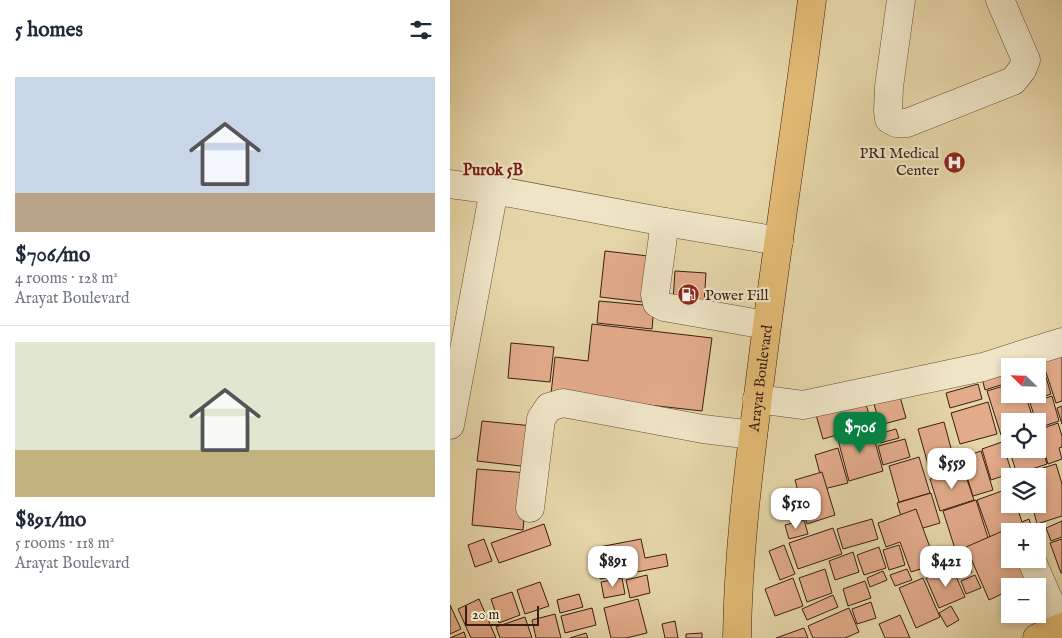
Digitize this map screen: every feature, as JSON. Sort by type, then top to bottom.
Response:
[{"type":"main road","name":"Arayat Boulevard","points":[[737,638],[738,581],[757,399],[812,0]]},
{"type":"street","points":[[901,0],[889,87],[888,111],[889,119],[896,123],[906,123],[1013,80],[1022,70],[1026,60],[1000,0]]},
{"type":"street","points":[[450,184],[494,190],[779,241]]},
{"type":"street","points":[[450,425],[494,190]]},
{"type":"street","points":[[665,222],[655,294],[657,303],[664,307],[766,325]]},
{"type":"street","points":[[757,399],[803,405],[983,367],[1062,342]]},
{"type":"street","points":[[530,508],[540,419],[549,407],[563,403],[703,429],[753,435]]},
{"type":"street","points":[[1034,568],[1053,631]]},
{"type":"building","points":[[605,251],[648,256],[643,302],[600,297]]},
{"type":"building","name":"Power Fill","points":[[675,271],[706,273],[703,318],[672,316]]},
{"type":"building","points":[[599,301],[654,306],[652,329],[597,323]]},
{"type":"building","points":[[592,324],[712,338],[702,411],[551,394],[555,357],[588,361]]},
{"type":"building","points":[[511,343],[554,347],[550,382],[508,378]]},
{"type":"building","points":[[1062,347],[1062,401],[1056,403],[1046,372],[1046,358],[1041,358],[1040,354]]},
{"type":"building","points":[[1001,372],[1001,385],[985,390],[982,378]]},
{"type":"building","points":[[1046,377],[1051,394],[1046,396]]},
{"type":"building","points":[[978,384],[982,399],[950,408],[946,393]]},
{"type":"building","points":[[897,386],[906,418],[880,425],[871,394]]},
{"type":"building","points":[[1001,387],[1001,403],[1028,403],[1031,413],[1001,413],[1001,435],[987,391]]},
{"type":"building","points":[[863,394],[872,425],[823,439],[814,408]]},
{"type":"building","points":[[1052,396],[1059,421],[1046,425],[1046,413],[1033,413],[1030,403],[1046,403],[1046,398]]},
{"type":"building","points":[[988,402],[997,434],[960,444],[951,413]]},
{"type":"building","points":[[1062,406],[1062,424],[1057,408]]},
{"type":"building","points":[[482,421],[533,426],[529,467],[477,461]]},
{"type":"building","points":[[944,422],[956,467],[931,475],[918,429]]},
{"type":"building","points":[[1058,423],[1062,436],[1062,447],[1059,448],[1062,459],[1048,464],[1046,457],[1046,427]]},
{"type":"building","points":[[871,427],[883,471],[849,481],[837,436]]},
{"type":"building","points":[[896,429],[899,438],[880,443],[878,434]]},
{"type":"building","points":[[905,439],[910,457],[883,465],[878,446]]},
{"type":"building","points":[[1001,442],[1001,458],[1007,458],[1010,468],[1001,468],[1001,477],[991,480],[982,449]]},
{"type":"building","points":[[838,448],[848,483],[824,489],[815,455]]},
{"type":"building","points":[[981,451],[993,490],[973,496],[961,458]]},
{"type":"building","points":[[919,457],[930,493],[899,502],[889,466]]},
{"type":"building","points":[[1012,458],[1045,458],[1047,464],[1035,468],[1015,468]]},
{"type":"building","points":[[1056,464],[1062,484],[1062,516],[1037,523],[1034,513],[1046,513],[1046,468],[1043,468]]},
{"type":"building","points":[[963,468],[974,500],[940,511],[930,479]]},
{"type":"building","points":[[477,469],[528,473],[523,530],[472,525]]},
{"type":"building","points":[[822,472],[835,515],[807,524],[795,480]]},
{"type":"building","points":[[1001,491],[1001,513],[1019,513],[1022,522],[1029,519],[1030,523],[1001,523],[1001,542],[993,545],[977,500]]},
{"type":"building","points":[[931,493],[940,523],[906,533],[897,503]]},
{"type":"building","points":[[976,500],[989,541],[956,552],[943,511]]},
{"type":"building","points":[[916,509],[936,564],[911,572],[900,542],[886,547],[878,523]]},
{"type":"building","points":[[872,519],[878,539],[843,549],[837,529]]},
{"type":"building","points":[[804,520],[808,534],[789,539],[785,525]]},
{"type":"building","points":[[1062,521],[1062,537],[1051,541],[1046,528]]},
{"type":"building","points":[[544,524],[551,545],[499,563],[491,543]]},
{"type":"building","points":[[833,528],[842,554],[798,569],[789,543]]},
{"type":"building","points":[[1001,532],[1001,568],[1021,568],[1026,578],[1001,578],[1001,594],[989,600],[966,547]]},
{"type":"building","points":[[484,539],[492,561],[475,567],[468,545]]},
{"type":"building","points":[[641,539],[645,558],[666,554],[668,566],[600,579],[594,548]]},
{"type":"building","points":[[1062,539],[1062,573],[1061,573],[1050,543]]},
{"type":"building","points":[[784,545],[795,574],[780,580],[769,551]]},
{"type":"building","points":[[899,545],[905,565],[889,570],[883,550]]},
{"type":"building","points":[[879,547],[886,568],[864,575],[857,555]]},
{"type":"building","points":[[853,552],[859,572],[835,580],[829,561]]},
{"type":"building","points":[[967,558],[972,572],[959,578],[953,564]]},
{"type":"building","points":[[952,567],[965,597],[939,608],[926,578]]},
{"type":"building","points":[[825,569],[832,593],[807,602],[799,578]]},
{"type":"building","points":[[907,569],[912,580],[895,586],[890,575]]},
{"type":"building","points":[[883,571],[887,580],[870,587],[867,578]]},
{"type":"building","points":[[647,575],[650,593],[630,598],[626,580]]},
{"type":"building","points":[[975,575],[981,588],[966,594],[961,581]]},
{"type":"building","points":[[622,578],[625,594],[604,598],[601,582]]},
{"type":"building","points":[[793,578],[803,606],[775,616],[765,589]]},
{"type":"building","points":[[923,578],[940,617],[916,628],[899,588]]},
{"type":"building","points":[[865,581],[871,598],[848,606],[843,589]]},
{"type":"building","points":[[540,582],[549,606],[525,614],[517,590]]},
{"type":"building","points":[[512,592],[520,615],[499,623],[491,599]]},
{"type":"building","points":[[579,594],[583,607],[560,613],[557,600]]},
{"type":"building","points":[[833,595],[838,607],[807,620],[802,609]]},
{"type":"building","points":[[479,599],[496,638],[471,638],[458,609]]},
{"type":"building","points":[[638,599],[647,633],[626,638],[611,638],[604,608]]},
{"type":"building","points":[[871,602],[876,618],[857,624],[852,609]]},
{"type":"building","points":[[450,605],[461,629],[450,634]]},
{"type":"building","points":[[951,606],[959,620],[947,627],[939,613]]},
{"type":"building","points":[[592,608],[596,625],[565,633],[561,616]]},
{"type":"building","points":[[849,608],[859,632],[845,638],[813,638],[808,626]]},
{"type":"building","points":[[555,614],[561,638],[536,638],[532,620]]},
{"type":"building","points":[[900,615],[910,638],[885,638],[879,624]]},
{"type":"building","points":[[525,617],[532,638],[500,638],[496,627]]},
{"type":"building","points":[[675,621],[678,638],[665,638],[662,624]]},
{"type":"building","points":[[804,628],[808,638],[776,638]]},
{"type":"building","points":[[464,632],[466,638],[450,638]]},
{"type":"building","points":[[586,633],[588,638],[570,638]]},
{"type":"building","points":[[702,633],[702,638],[686,638],[686,634]]},
{"type":"place","name":"PRI Medical Center","points":[[955,162]]},
{"type":"place","name":"Power Fill","points":[[689,295]]},
{"type":"district","name":"Purok 5B","points":[[493,169]]}]
